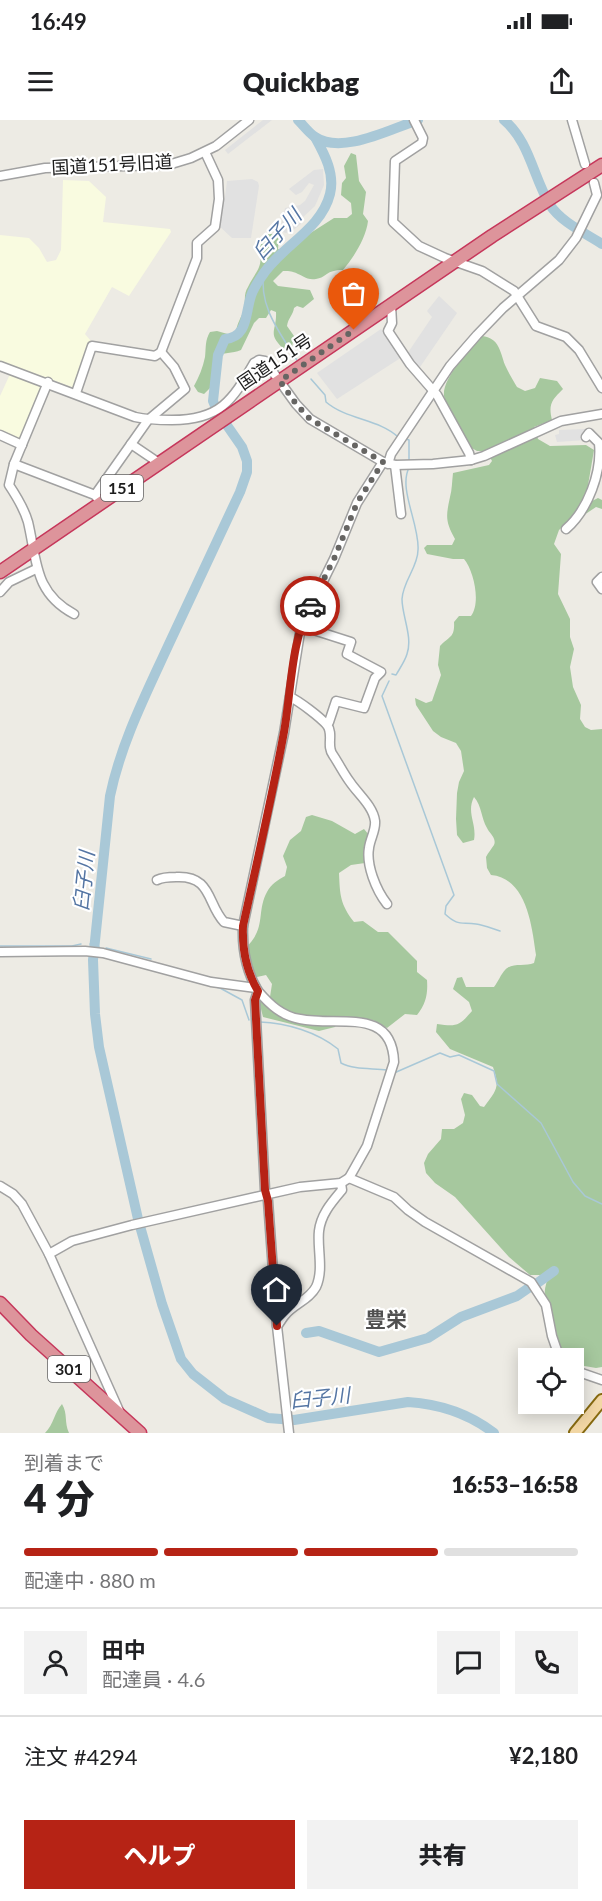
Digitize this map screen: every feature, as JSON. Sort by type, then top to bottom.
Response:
[{"type":"highway","name":"国道151号","points":[[0,572],[98,499],[159,463],[212,427],[226,411],[280,381],[558,192],[602,165]]},
{"type":"highway","name":"301","points":[[0,1303],[31,1335],[141,1433]]},
{"type":"main road","points":[[575,1433],[602,1400]]},
{"type":"street","name":"国道151号旧道","points":[[0,176],[45,168],[168,165],[205,152],[234,134],[249,120]]},
{"type":"street","points":[[572,120],[585,164]]},
{"type":"street","points":[[415,123],[423,138],[422,143],[395,161],[393,222],[419,246],[482,271],[518,295],[536,326],[566,337],[579,350],[602,388]]},
{"type":"street","points":[[76,393],[92,346],[155,356],[161,352],[196,258],[197,243],[212,231],[216,223],[220,189],[205,152]]},
{"type":"street","points":[[401,514],[389,463],[390,454],[450,366],[477,334],[559,260],[579,235],[597,195],[594,183]]},
{"type":"street","points":[[391,305],[392,323],[388,331],[410,364],[434,392],[471,460]]},
{"type":"street","points":[[14,464],[98,499],[148,420],[185,389],[174,367],[161,352]]},
{"type":"street","points":[[0,366],[148,420],[196,419],[226,411],[254,363],[259,360],[265,361],[296,404],[310,419],[389,463],[433,464],[471,460],[561,422],[602,414]]},
{"type":"street","points":[[48,382],[14,464],[9,486],[21,502],[28,522],[36,569],[51,596],[74,614]]},
{"type":"street","points":[[566,529],[578,517],[591,492],[596,474],[600,446],[589,433],[586,437]]},
{"type":"street","points":[[0,436],[22,445]]},
{"type":"street","points":[[131,444],[159,463]]},
{"type":"street","points":[[277,1326],[284,1315],[307,1298],[316,1288],[320,1268],[319,1231],[321,1222],[329,1205],[342,1190],[345,1181],[367,1146],[394,1062],[393,1048],[389,1038],[374,1025],[362,1022],[301,1020],[270,1005],[249,976],[243,953],[243,926],[268,810],[304,616],[334,559],[357,503],[389,463]]},
{"type":"street","points":[[591,492],[602,495]]},
{"type":"street","points":[[0,592],[9,582],[36,569]]},
{"type":"street","points":[[602,578],[597,582],[602,589]]},
{"type":"street","points":[[301,626],[351,642],[347,654],[381,672],[375,678],[364,708],[336,701],[327,725]]},
{"type":"street","points":[[290,697],[327,725],[331,737],[329,748],[331,753],[349,782],[366,802],[375,819],[368,848],[369,863],[376,884],[387,904]]},
{"type":"street","points":[[157,880],[162,877],[179,876],[198,881],[212,899],[224,922],[243,926]]},
{"type":"street","points":[[0,952],[100,953],[211,982],[257,990]]},
{"type":"street","points":[[257,990],[255,1000],[266,1195],[277,1326],[289,1430]]},
{"type":"street","points":[[49,1254],[72,1240],[145,1221],[300,1187],[345,1181],[394,1197],[425,1222],[531,1282],[546,1305],[556,1348]]},
{"type":"street","points":[[0,1186],[13,1194],[22,1204],[49,1254],[121,1416]]},
{"type":"street","points":[[584,1374],[602,1380]]},
{"type":"shaded area","points":[[263,120],[272,120],[228,154],[225,150]]},
{"type":"shaded area","points":[[323,169],[324,185],[315,206],[302,218],[302,223],[292,231],[286,233],[280,231],[285,208],[300,205],[305,201],[314,185],[309,183],[302,192],[296,195],[289,189],[314,170]]},
{"type":"shaded area","points":[[252,179],[258,182],[259,186],[251,238],[232,238],[218,225],[227,181]]},
{"type":"shaded area","points":[[63,180],[89,181],[106,197],[103,222],[170,229],[171,232],[129,296],[112,287],[85,334],[91,341],[75,388],[0,361],[0,235],[29,238],[39,248],[47,262],[56,260],[61,250]]},
{"type":"shaded area","points":[[439,296],[457,313],[420,367],[412,362],[407,354],[432,317],[427,311]]},
{"type":"shaded area","points":[[381,329],[402,357],[337,399],[317,373]]},
{"type":"shaded area","points":[[11,372],[44,384],[23,438],[17,440],[0,433],[0,396]]},
{"type":"shaded area","points":[[585,429],[586,440],[557,442],[555,435],[559,434],[559,430]]},
{"type":"green space","points":[[351,153],[356,155],[359,181],[366,192],[363,214],[368,221],[365,234],[355,253],[343,270],[330,272],[316,279],[283,271],[273,281],[278,286],[310,290],[314,299],[303,308],[297,306],[294,308],[288,321],[287,326],[294,336],[292,347],[285,350],[276,340],[274,332],[276,312],[271,310],[266,318],[259,318],[254,323],[241,350],[215,356],[210,388],[204,394],[198,392],[194,386],[205,357],[208,335],[210,332],[217,331],[231,335],[236,332],[244,310],[246,290],[260,265],[259,248],[267,234],[279,234],[278,249],[286,252],[298,241],[334,218],[347,218],[352,214],[351,203],[341,195],[342,183],[346,178],[344,166]]},
{"type":"green space","points":[[482,336],[488,337],[498,346],[506,368],[517,387],[525,391],[535,388],[540,378],[557,381],[563,389],[552,403],[550,410],[552,420],[534,427],[538,439],[550,446],[586,445],[594,450],[586,497],[592,501],[598,498],[602,500],[602,509],[596,507],[584,515],[574,515],[559,530],[554,544],[561,554],[558,594],[570,619],[570,637],[574,649],[570,667],[573,687],[581,705],[580,719],[585,727],[591,730],[602,729],[602,1367],[596,1368],[584,1366],[584,1348],[559,1348],[558,1346],[550,1306],[545,1295],[547,1279],[539,1275],[530,1275],[509,1257],[455,1197],[435,1183],[426,1173],[424,1163],[428,1154],[441,1139],[442,1129],[454,1129],[463,1123],[465,1115],[461,1099],[464,1093],[472,1095],[480,1106],[484,1107],[497,1084],[493,1067],[450,1049],[436,1032],[437,1024],[457,1024],[472,1011],[469,1002],[453,989],[457,978],[462,977],[466,987],[494,987],[508,968],[534,963],[536,955],[526,906],[520,894],[503,878],[491,875],[487,868],[486,857],[494,845],[494,840],[474,797],[471,813],[474,840],[463,843],[457,835],[457,793],[464,771],[461,751],[456,743],[433,731],[416,705],[415,698],[426,703],[432,701],[441,675],[438,665],[440,646],[451,636],[454,622],[459,616],[471,616],[476,603],[471,571],[464,559],[427,554],[424,548],[427,545],[452,545],[455,539],[447,518],[453,473],[489,465],[492,461],[487,451],[477,451],[470,447],[445,401],[447,381],[464,356]]},
{"type":"green space","points":[[312,815],[332,821],[355,834],[364,829],[369,835],[364,851],[365,863],[351,865],[339,873],[342,899],[354,922],[363,921],[378,932],[388,932],[417,961],[417,972],[427,980],[427,994],[417,1015],[405,1014],[387,1028],[373,1020],[340,1018],[335,1027],[319,1031],[263,1017],[259,1001],[270,997],[272,984],[266,975],[257,977],[250,974],[245,948],[252,941],[259,927],[267,892],[273,884],[285,876],[287,867],[283,856],[290,840],[301,831],[306,817]]},
{"type":"green space","points":[[62,1404],[69,1433],[45,1433],[57,1411]]},
{"type":"waterway","points":[[298,120],[315,137],[326,142],[339,143],[366,139],[418,120]]},
{"type":"waterway","points":[[504,120],[520,139],[550,205],[560,217],[602,244]]},
{"type":"waterway","name":"臼子川","points":[[315,137],[330,172],[331,187],[325,207],[310,228],[279,256],[262,276],[252,293],[242,329],[238,334],[225,339],[218,355],[213,401],[217,411],[242,447],[247,461],[247,472],[240,492],[135,719],[110,796],[93,960],[99,1047],[138,1219],[162,1304],[181,1359],[193,1374],[225,1399],[268,1418],[294,1420],[408,1402],[453,1411],[474,1420],[494,1433]]},
{"type":"waterway","points":[[264,272],[264,297],[272,320],[298,362]]},
{"type":"waterway","points":[[311,379],[325,395],[326,402],[334,408],[382,426],[398,437]]},
{"type":"waterway","points":[[406,439],[409,440],[409,461]]},
{"type":"waterway","points":[[392,674],[396,675],[409,647],[402,599],[416,562],[418,550],[418,540],[406,486],[409,468]]},
{"type":"waterway","points":[[389,681],[382,696],[454,895],[446,906],[445,914],[456,922],[500,931]]},
{"type":"waterway","points":[[0,946],[81,944]]},
{"type":"waterway","name":"臼子川","points":[[90,944],[99,947]]},
{"type":"waterway","points":[[106,948],[151,959]]},
{"type":"waterway","points":[[179,978],[220,988],[242,1000],[249,1020]]},
{"type":"waterway","points":[[260,1022],[291,1026],[311,1033],[338,1049],[341,1063],[346,1065],[387,1070]]},
{"type":"waterway","points":[[394,1073],[440,1053],[450,1057],[459,1055],[494,1071],[497,1084],[541,1123],[573,1182],[585,1196],[602,1204]]},
{"type":"waterway","points":[[536,1284],[554,1271]]},
{"type":"waterway","points":[[306,1333],[319,1331],[379,1352],[428,1338],[461,1317],[517,1296],[530,1287]]},
{"type":"way so far","points":[[310,606],[334,559],[357,503],[383,462],[310,419],[280,381],[354,330]]},
{"type":"district","name":"豊栄","points":[[386,1320]]},
{"type":"route","points":[[277,1326],[268,1201],[265,1190],[255,1000],[258,991],[249,976],[242,938],[284,733],[298,637],[304,616],[310,606]]}]
